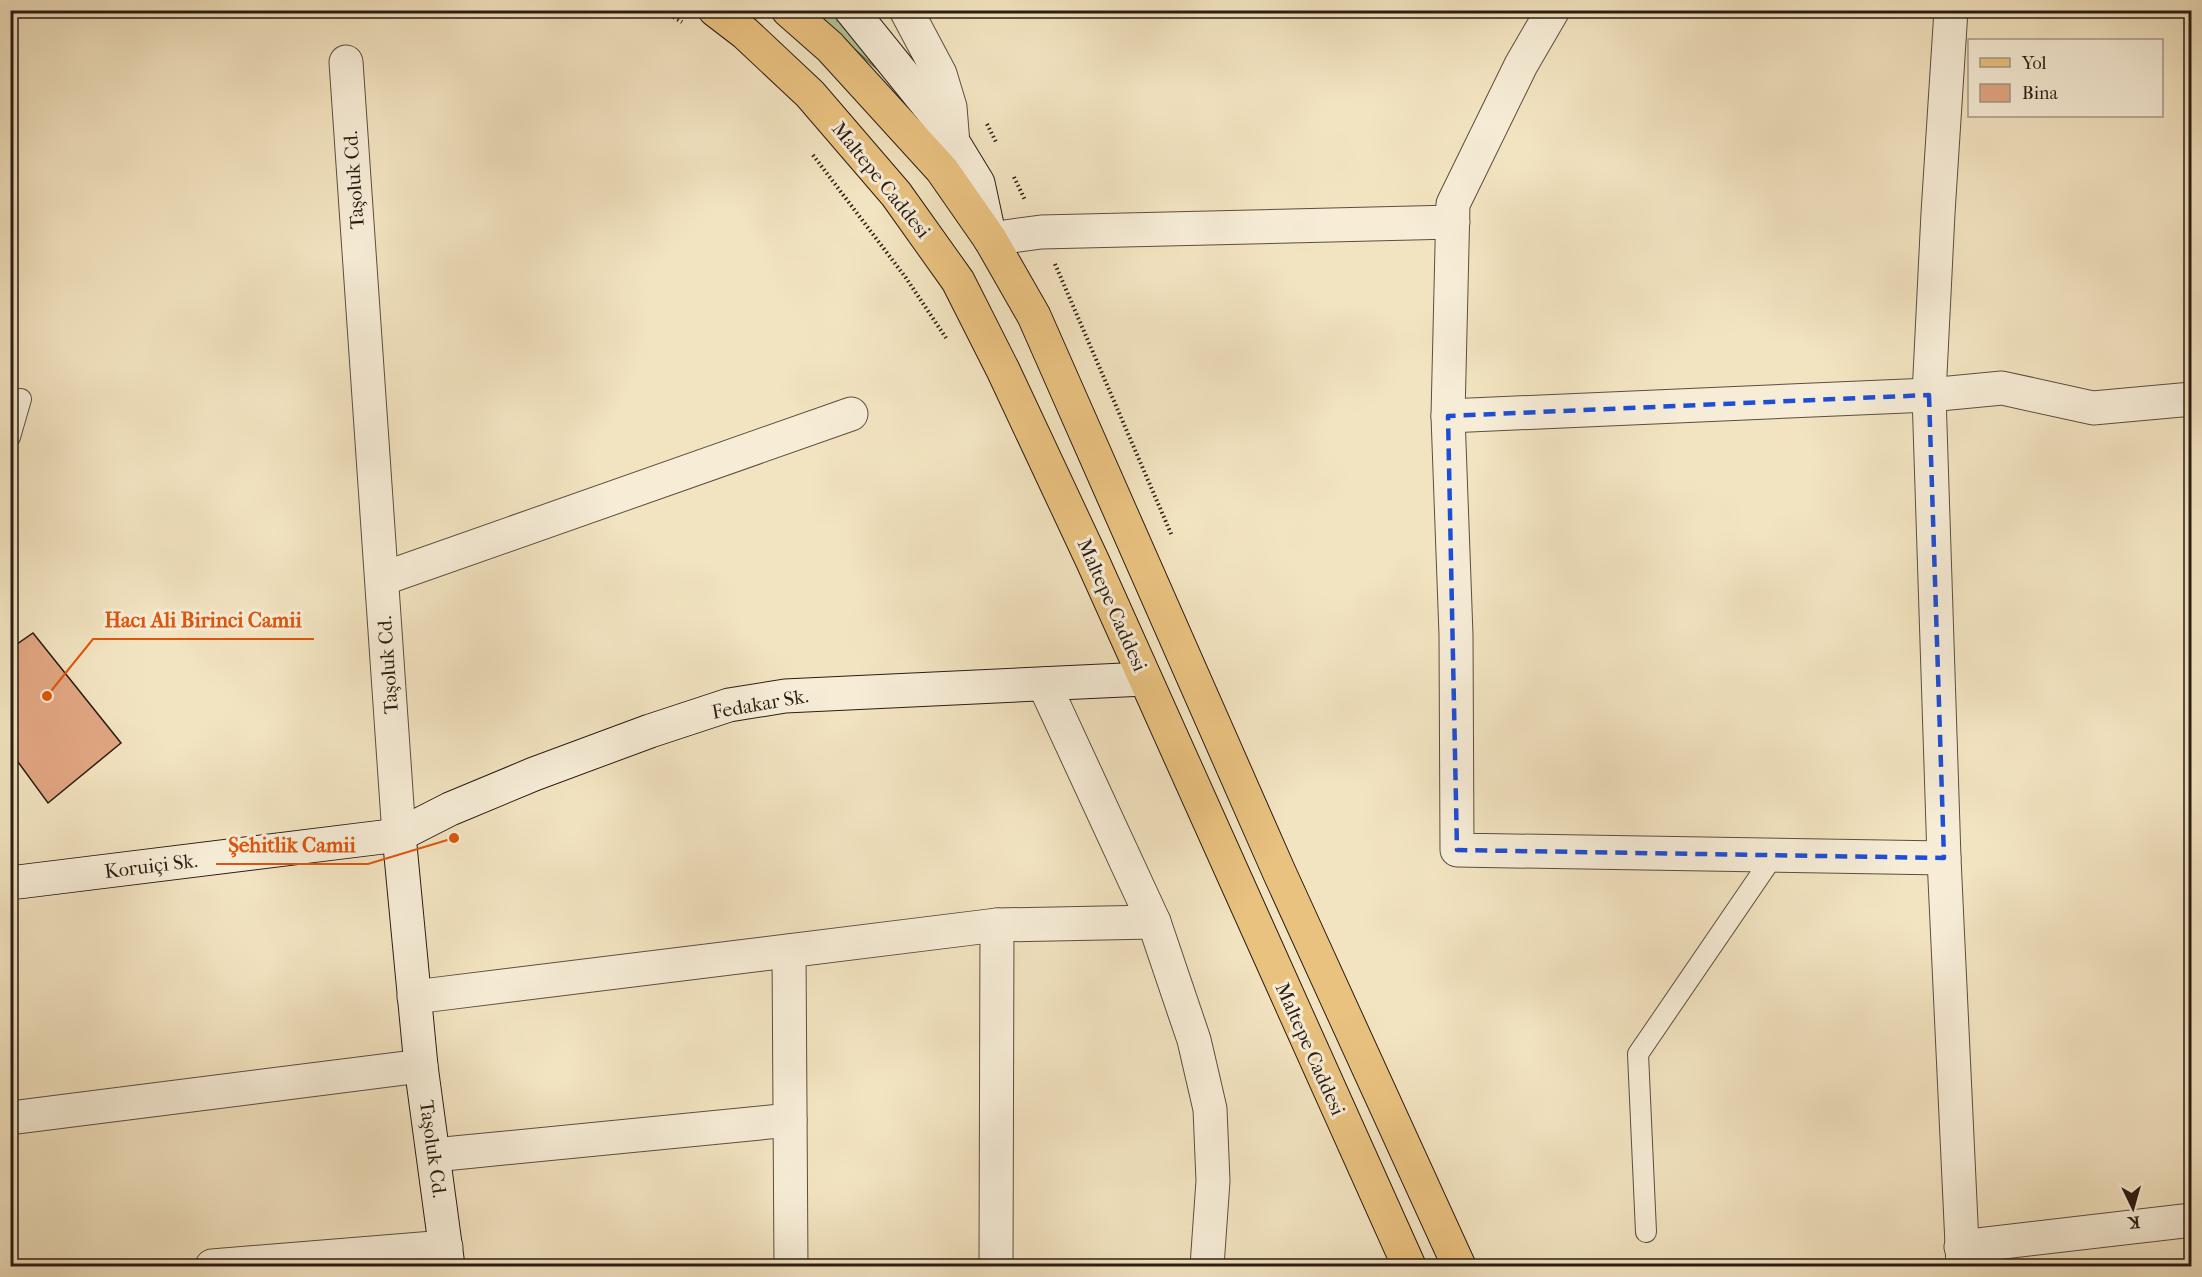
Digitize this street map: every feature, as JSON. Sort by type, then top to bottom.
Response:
[{"type":"main road","points":[[788,10],[830,47],[942,170],[990,239],[1034,316],[1275,864],[1459,1266]]},
{"type":"main road","name":"Maltepe Caddesi","points":[[700,17],[745,33],[810,94],[896,194],[958,281],[1008,381],[1145,679],[1409,1266]]},
{"type":"street","points":[[850,10],[939,119],[978,183],[990,239],[1041,232],[1453,222]]},
{"type":"street","points":[[906,10],[940,74],[950,107],[953,144]]},
{"type":"street","points":[[1553,10],[1521,65],[1453,204],[1448,416],[1456,636],[1457,850],[1944,858]]},
{"type":"street","points":[[1952,10],[1938,213],[1929,395],[1944,858],[1962,1257],[2192,1220]]},
{"type":"street","name":"Taşoluk Cd.","points":[[346,62],[399,835],[414,997],[447,1257]]},
{"type":"street","points":[[1448,416],[1929,395],[2002,388],[2093,408],[2192,399]]},
{"type":"street","points":[[382,579],[851,414]]},
{"type":"street","name":"Fedakar Sk.","points":[[399,835],[450,809],[534,774],[650,731],[729,705],[785,696],[1145,679]]},
{"type":"street","points":[[1044,684],[1154,922],[1194,1040],[1210,1109],[1213,1181],[1207,1266]]},
{"type":"street","name":"Koruiçi Sk.","points":[[10,883],[399,835]]},
{"type":"street","points":[[414,997],[997,925],[1154,922]]},
{"type":"street","points":[[996,1266],[997,925]]},
{"type":"street","points":[[789,951],[791,1266]]},
{"type":"street","points":[[10,1118],[422,1066]]},
{"type":"street","points":[[434,1155],[790,1120]]},
{"type":"street","points":[[212,1266],[447,1257]]},
{"type":"lane","points":[[10,437],[21,399]]},
{"type":"lane","points":[[1646,1232],[1638,1054],[1774,855]]},
{"type":"path","points":[[662,10],[700,17]]},
{"type":"path","points":[[812,153],[887,252],[946,339]]},
{"type":"highlighted area","points":[[1929,395],[1944,858],[1457,850],[1448,416]]},
{"type":"green space","points":[[812,11],[839,11],[906,95]]},
{"type":"building","points":[[33,633],[121,743],[48,803],[10,751],[10,649]]},
{"type":"place","name":"Hacı Ali Birinci Camii","points":[[47,696]]},
{"type":"place","name":"Şehitlik Camii","points":[[454,838]]}]
